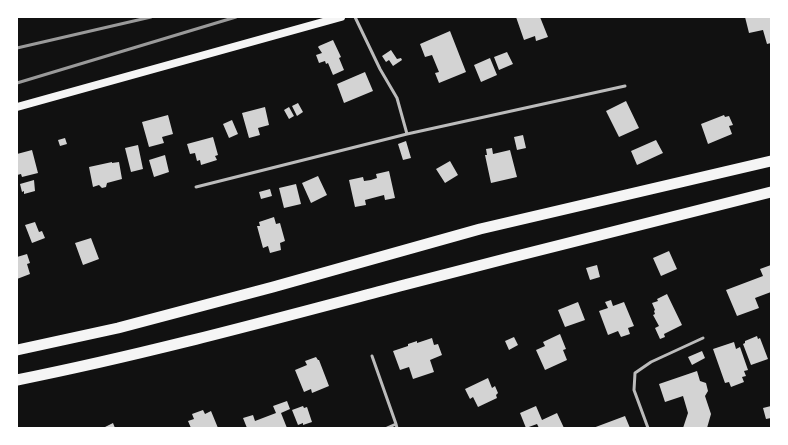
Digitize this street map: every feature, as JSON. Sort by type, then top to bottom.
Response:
[{"type":"highway","points":[[17,350],[125,326],[273,287],[480,228],[771,161]]},
{"type":"highway","points":[[17,380],[72,370],[771,192]]},
{"type":"main road","points":[[17,107],[341,17]]},
{"type":"lane","points":[[355,17],[377,63],[397,98],[407,134]]},
{"type":"lane","points":[[196,187],[407,134],[625,86]]},
{"type":"lane","points":[[648,428],[634,390],[635,373],[651,362],[703,338]]},
{"type":"lane","points":[[372,356],[397,428]]},
{"type":"lane","points":[[387,428],[396,424]]},
{"type":"building","points":[[516,17],[540,17],[548,37],[536,41],[535,36],[524,40]]},
{"type":"building","points":[[745,17],[771,17],[771,43],[767,44],[763,30],[749,33]]},
{"type":"building","points":[[450,31],[466,72],[439,83],[435,73],[439,72],[432,55],[425,57],[420,44]]},
{"type":"building","points":[[333,40],[341,57],[339,58],[344,70],[333,75],[328,63],[326,64],[325,61],[319,63],[316,55],[322,53],[318,47],[319,46]]},
{"type":"building","points":[[391,50],[397,59],[401,58],[402,60],[393,66],[389,60],[386,62],[382,56]]},
{"type":"building","points":[[507,52],[513,64],[499,70],[494,57]]},
{"type":"building","points":[[490,58],[497,75],[481,82],[474,65]]},
{"type":"building","points":[[365,72],[373,91],[344,103],[337,84]]},
{"type":"building","points":[[626,101],[639,128],[619,137],[606,111]]},
{"type":"building","points":[[298,103],[303,112],[297,116],[292,106]]},
{"type":"building","points":[[265,107],[269,125],[258,128],[260,135],[249,138],[242,113]]},
{"type":"building","points":[[289,107],[294,116],[289,119],[284,110]]},
{"type":"building","points":[[168,115],[173,134],[162,137],[164,143],[149,147],[142,122]]},
{"type":"building","points":[[724,115],[725,117],[729,116],[733,125],[729,126],[732,134],[708,144],[701,124]]},
{"type":"building","points":[[232,120],[238,134],[229,138],[223,124]]},
{"type":"building","points":[[523,135],[526,148],[517,150],[514,137]]},
{"type":"building","points":[[213,137],[218,155],[215,156],[217,160],[201,165],[200,160],[197,161],[195,153],[190,154],[187,144]]},
{"type":"building","points":[[65,138],[67,144],[60,146],[58,140]]},
{"type":"building","points":[[656,140],[663,153],[637,165],[631,151]]},
{"type":"building","points":[[406,141],[411,158],[403,160],[398,144]]},
{"type":"building","points":[[138,145],[143,169],[131,172],[125,148]]},
{"type":"building","points":[[492,148],[493,154],[510,150],[517,177],[491,183],[485,155],[487,155],[486,149]]},
{"type":"building","points":[[32,150],[38,173],[22,177],[21,174],[17,175],[17,154]]},
{"type":"building","points":[[165,155],[169,172],[154,177],[149,160]]},
{"type":"building","points":[[450,161],[458,175],[445,183],[436,169]]},
{"type":"building","points":[[119,162],[122,179],[107,183],[106,187],[102,188],[99,185],[93,187],[89,167]]},
{"type":"building","points":[[389,171],[395,198],[385,200],[384,195],[365,200],[366,205],[355,207],[349,180],[363,177],[364,181],[371,180],[377,178],[376,174]]},
{"type":"building","points":[[318,176],[327,195],[311,203],[302,183]]},
{"type":"building","points":[[34,180],[35,191],[24,194],[20,184]]},
{"type":"building","points":[[296,184],[301,204],[284,208],[279,188]]},
{"type":"building","points":[[270,189],[272,196],[261,199],[259,192]]},
{"type":"building","points":[[274,217],[276,224],[280,223],[285,241],[280,243],[281,250],[270,253],[268,246],[263,248],[257,226],[260,226],[259,222]]},
{"type":"building","points":[[35,222],[39,232],[42,231],[45,238],[32,243],[25,225]]},
{"type":"building","points":[[91,238],[99,259],[83,265],[75,243]]},
{"type":"building","points":[[669,251],[677,269],[661,276],[653,258]]},
{"type":"building","points":[[27,254],[30,263],[27,264],[30,274],[17,279],[17,257]]},
{"type":"building","points":[[597,265],[600,277],[590,280],[586,268]]},
{"type":"building","points":[[771,265],[771,292],[755,298],[759,308],[737,316],[726,290],[763,276],[760,269]]},
{"type":"building","points":[[667,294],[682,325],[664,334],[665,337],[660,339],[655,328],[659,326],[653,315],[655,314],[655,310],[652,303],[658,301],[657,299]]},
{"type":"building","points":[[611,300],[613,306],[624,302],[634,326],[628,328],[630,334],[621,337],[618,331],[608,335],[599,311],[608,308],[605,302]]},
{"type":"building","points":[[578,302],[585,320],[565,327],[558,310]]},
{"type":"building","points":[[560,334],[566,349],[563,350],[567,360],[545,370],[536,350],[545,346],[543,342]]},
{"type":"building","points":[[757,336],[758,339],[760,338],[768,359],[751,365],[743,344],[745,341]]},
{"type":"building","points":[[514,337],[518,345],[509,350],[505,341]]},
{"type":"building","points":[[432,338],[434,345],[438,344],[442,355],[430,360],[434,372],[413,379],[409,367],[400,370],[393,351],[417,341],[417,343]]},
{"type":"building","points":[[734,342],[736,349],[740,347],[748,370],[744,371],[746,376],[742,377],[744,382],[731,387],[729,382],[725,383],[713,349]]},
{"type":"building","points":[[702,351],[705,358],[692,365],[688,357]]},
{"type":"building","points":[[316,357],[319,360],[329,386],[312,393],[311,389],[304,392],[295,370],[307,365],[305,361]]},
{"type":"building","points":[[697,371],[700,381],[706,383],[708,391],[705,396],[711,414],[707,428],[683,428],[688,413],[683,396],[665,402],[659,384]]},
{"type":"building","points":[[488,378],[492,388],[495,386],[498,393],[496,395],[497,398],[478,407],[473,397],[470,399],[465,389]]},
{"type":"building","points":[[287,401],[290,409],[281,413],[287,428],[247,428],[243,418],[253,415],[255,421],[276,413],[273,406]]},
{"type":"building","points":[[303,406],[304,408],[307,407],[312,422],[298,425],[292,410]]},
{"type":"building","points":[[536,406],[542,420],[557,413],[564,428],[539,428],[537,424],[526,428],[520,413]]},
{"type":"building","points":[[771,406],[771,418],[766,419],[763,408]]},
{"type":"building","points":[[203,410],[205,414],[211,411],[218,428],[191,428],[188,421],[194,419],[192,414]]},
{"type":"building","points":[[625,416],[630,428],[593,428]]},
{"type":"building","points":[[113,423],[115,428],[103,428]]},
{"type":"railway","points":[[17,48],[151,17]]},
{"type":"railway","points":[[17,83],[236,17]]}]
